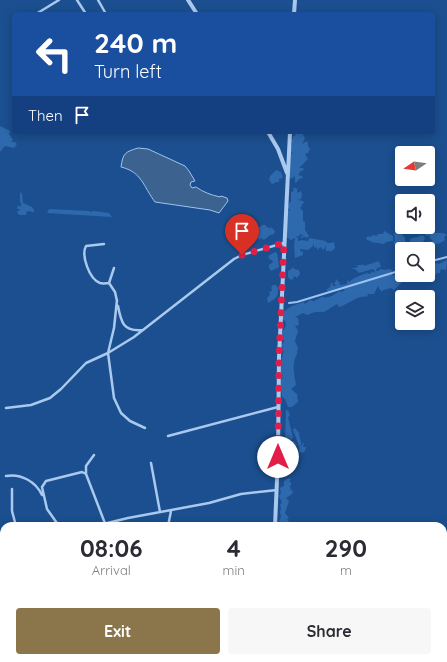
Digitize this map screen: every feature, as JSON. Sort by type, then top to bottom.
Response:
[{"type":"street","points":[[188,0],[196,12]]},
{"type":"street","points":[[294,12],[295,0]]},
{"type":"street","points":[[269,134],[278,149],[288,178]]},
{"type":"street","points":[[275,522],[278,490],[278,407],[284,243],[290,134]]},
{"type":"lane","points":[[39,12],[59,0]]},
{"type":"lane","points":[[77,0],[85,12]]},
{"type":"lane","points":[[98,0],[105,12]]},
{"type":"lane","points":[[6,408],[31,405],[50,398],[61,389],[86,363],[108,353],[143,330],[234,259],[242,255],[284,243]]},
{"type":"lane","points":[[104,244],[86,246],[84,250],[88,269],[93,279],[99,283],[109,283]]},
{"type":"lane","points":[[109,283],[114,268]]},
{"type":"lane","points":[[109,283],[115,292],[121,322],[124,326],[134,331],[143,330]]},
{"type":"lane","points":[[117,300],[114,328],[108,353],[116,402],[122,413],[130,421],[146,428]]},
{"type":"lane","points":[[168,436],[278,407]]},
{"type":"lane","points":[[94,455],[86,466],[86,474],[105,522]]},
{"type":"lane","points":[[151,463],[160,512]]},
{"type":"lane","points":[[56,522],[46,509],[42,488],[46,481],[77,472],[86,474]]},
{"type":"lane","points":[[6,476],[25,478],[36,486],[44,499]]},
{"type":"lane","points":[[12,489],[12,511],[15,522]]},
{"type":"lane","points":[[118,522],[160,512],[210,503],[241,494],[278,490]]},
{"type":"lane","points":[[169,522],[171,510]]},
{"type":"shaded area","points":[[0,126],[10,131],[9,134],[13,140],[11,142],[15,142],[17,144],[14,148],[5,146],[0,152]]},
{"type":"shaded area","points":[[295,134],[303,134],[305,138],[302,144],[307,141],[310,149],[308,153],[305,154],[308,159],[299,168],[303,168],[304,170],[298,175],[302,176],[303,178],[299,179],[295,183],[295,176],[291,179],[289,170],[290,155],[293,152],[290,153],[292,144],[291,141],[293,138],[292,137],[296,135]]},
{"type":"shaded area","points":[[138,148],[148,149],[185,166],[195,181],[191,182],[190,185],[192,188],[196,187],[210,194],[227,198],[228,201],[219,213],[210,210],[155,202],[138,176],[128,169],[121,167],[125,154]]},
{"type":"shaded area","points":[[276,170],[281,172],[283,178],[279,179],[279,182],[272,184],[269,180],[270,176]]},
{"type":"shaded area","points":[[294,187],[296,189],[298,188],[297,193],[301,191],[301,199],[297,200],[303,201],[304,203],[300,208],[303,211],[305,230],[309,236],[307,238],[303,236],[303,238],[300,238],[303,235],[300,234],[299,237],[296,237],[298,238],[298,241],[308,241],[309,238],[326,241],[327,243],[334,242],[335,248],[332,251],[326,251],[326,244],[323,250],[321,247],[317,250],[317,247],[314,247],[314,243],[308,250],[300,249],[300,251],[303,252],[303,255],[295,258],[295,238],[291,240],[286,237],[288,211],[290,210],[287,207],[291,201],[291,192],[294,191]]},
{"type":"shaded area","points":[[20,192],[22,194],[23,203],[32,207],[34,212],[27,211],[26,215],[19,215],[17,212],[20,209],[17,209],[18,205],[21,207]]},
{"type":"shaded area","points":[[49,209],[94,211],[109,213],[112,217],[47,213]]},
{"type":"shaded area","points":[[262,225],[266,225],[266,227],[270,229],[271,227],[275,231],[274,234],[270,235],[264,240],[261,238],[259,240],[255,233],[257,232],[257,228]]},
{"type":"shaded area","points":[[384,231],[393,236],[393,241],[386,242],[384,244],[371,242],[366,238],[368,236],[370,237],[373,235],[377,236],[378,234],[383,234]]},
{"type":"shaded area","points":[[394,233],[402,234],[405,238],[405,242],[395,242],[395,244],[394,242]]},
{"type":"shaded area","points":[[435,233],[443,233],[447,235],[444,237],[445,240],[435,244],[435,242],[428,242],[433,241],[429,237],[430,235],[426,236],[425,234]]},
{"type":"shaded area","points":[[419,235],[424,236],[425,238],[423,242],[410,242],[410,239],[417,238],[419,236],[421,237]]},
{"type":"shaded area","points":[[275,252],[277,253],[279,267],[271,271],[269,265],[273,262],[268,256]]},
{"type":"shaded area","points":[[447,260],[446,270],[441,269],[440,273],[437,273],[436,275],[435,263],[439,264]]},
{"type":"shaded area","points":[[379,261],[381,267],[377,268],[376,271],[381,269],[392,270],[392,275],[395,275],[395,282],[402,282],[394,290],[391,288],[383,290],[382,292],[378,286],[374,294],[368,294],[367,297],[360,297],[339,307],[337,304],[324,312],[315,312],[307,315],[303,313],[295,317],[298,318],[299,324],[298,326],[295,325],[298,331],[295,341],[298,348],[294,366],[294,378],[296,385],[291,389],[297,394],[298,402],[292,407],[288,407],[285,399],[282,397],[280,382],[282,379],[281,377],[283,376],[281,374],[284,351],[282,351],[283,348],[281,345],[284,342],[282,334],[286,325],[285,321],[283,320],[283,313],[295,305],[304,302],[305,304],[310,300],[314,301],[322,297],[330,297],[340,291],[342,292],[345,289],[339,289],[331,292],[326,290],[330,287],[331,283],[333,283],[332,285],[334,286],[337,285],[334,284],[337,279],[338,282],[340,282],[339,285],[347,284],[347,280],[349,282],[354,278],[367,273],[370,274],[372,271],[374,273],[375,271],[373,269],[359,273],[355,269],[350,269],[358,267],[357,265],[364,264],[364,266]]},
{"type":"shaded area","points":[[294,267],[294,269],[299,270],[300,274],[297,278],[294,276],[291,280],[288,277],[288,271]]},
{"type":"shaded area","points":[[273,285],[276,285],[278,288],[277,295],[268,303],[267,298],[270,295],[269,292],[272,291],[271,288]]},
{"type":"shaded area","points":[[286,409],[290,416],[288,417],[293,438],[291,441],[294,441],[297,445],[295,451],[292,449],[292,451],[288,452],[287,456],[281,451],[283,448],[282,445],[285,442]]},
{"type":"shaded area","points":[[295,428],[300,437],[300,448],[303,443],[303,447],[306,447],[305,451],[302,453],[299,452],[293,429]]},
{"type":"shaded area","points":[[288,478],[291,479],[289,482],[291,482],[291,485],[289,487],[293,491],[292,494],[286,498],[289,501],[285,513],[289,518],[287,519],[289,522],[279,521],[281,517],[280,504],[282,503],[279,496],[281,493],[280,488],[284,486],[284,481]]},
{"type":"waterway","points":[[435,260],[447,257]]},
{"type":"waterway","points":[[289,303],[297,302],[395,272]]},
{"type":"route","points":[[242,255],[284,243],[279,357],[278,457]]}]
